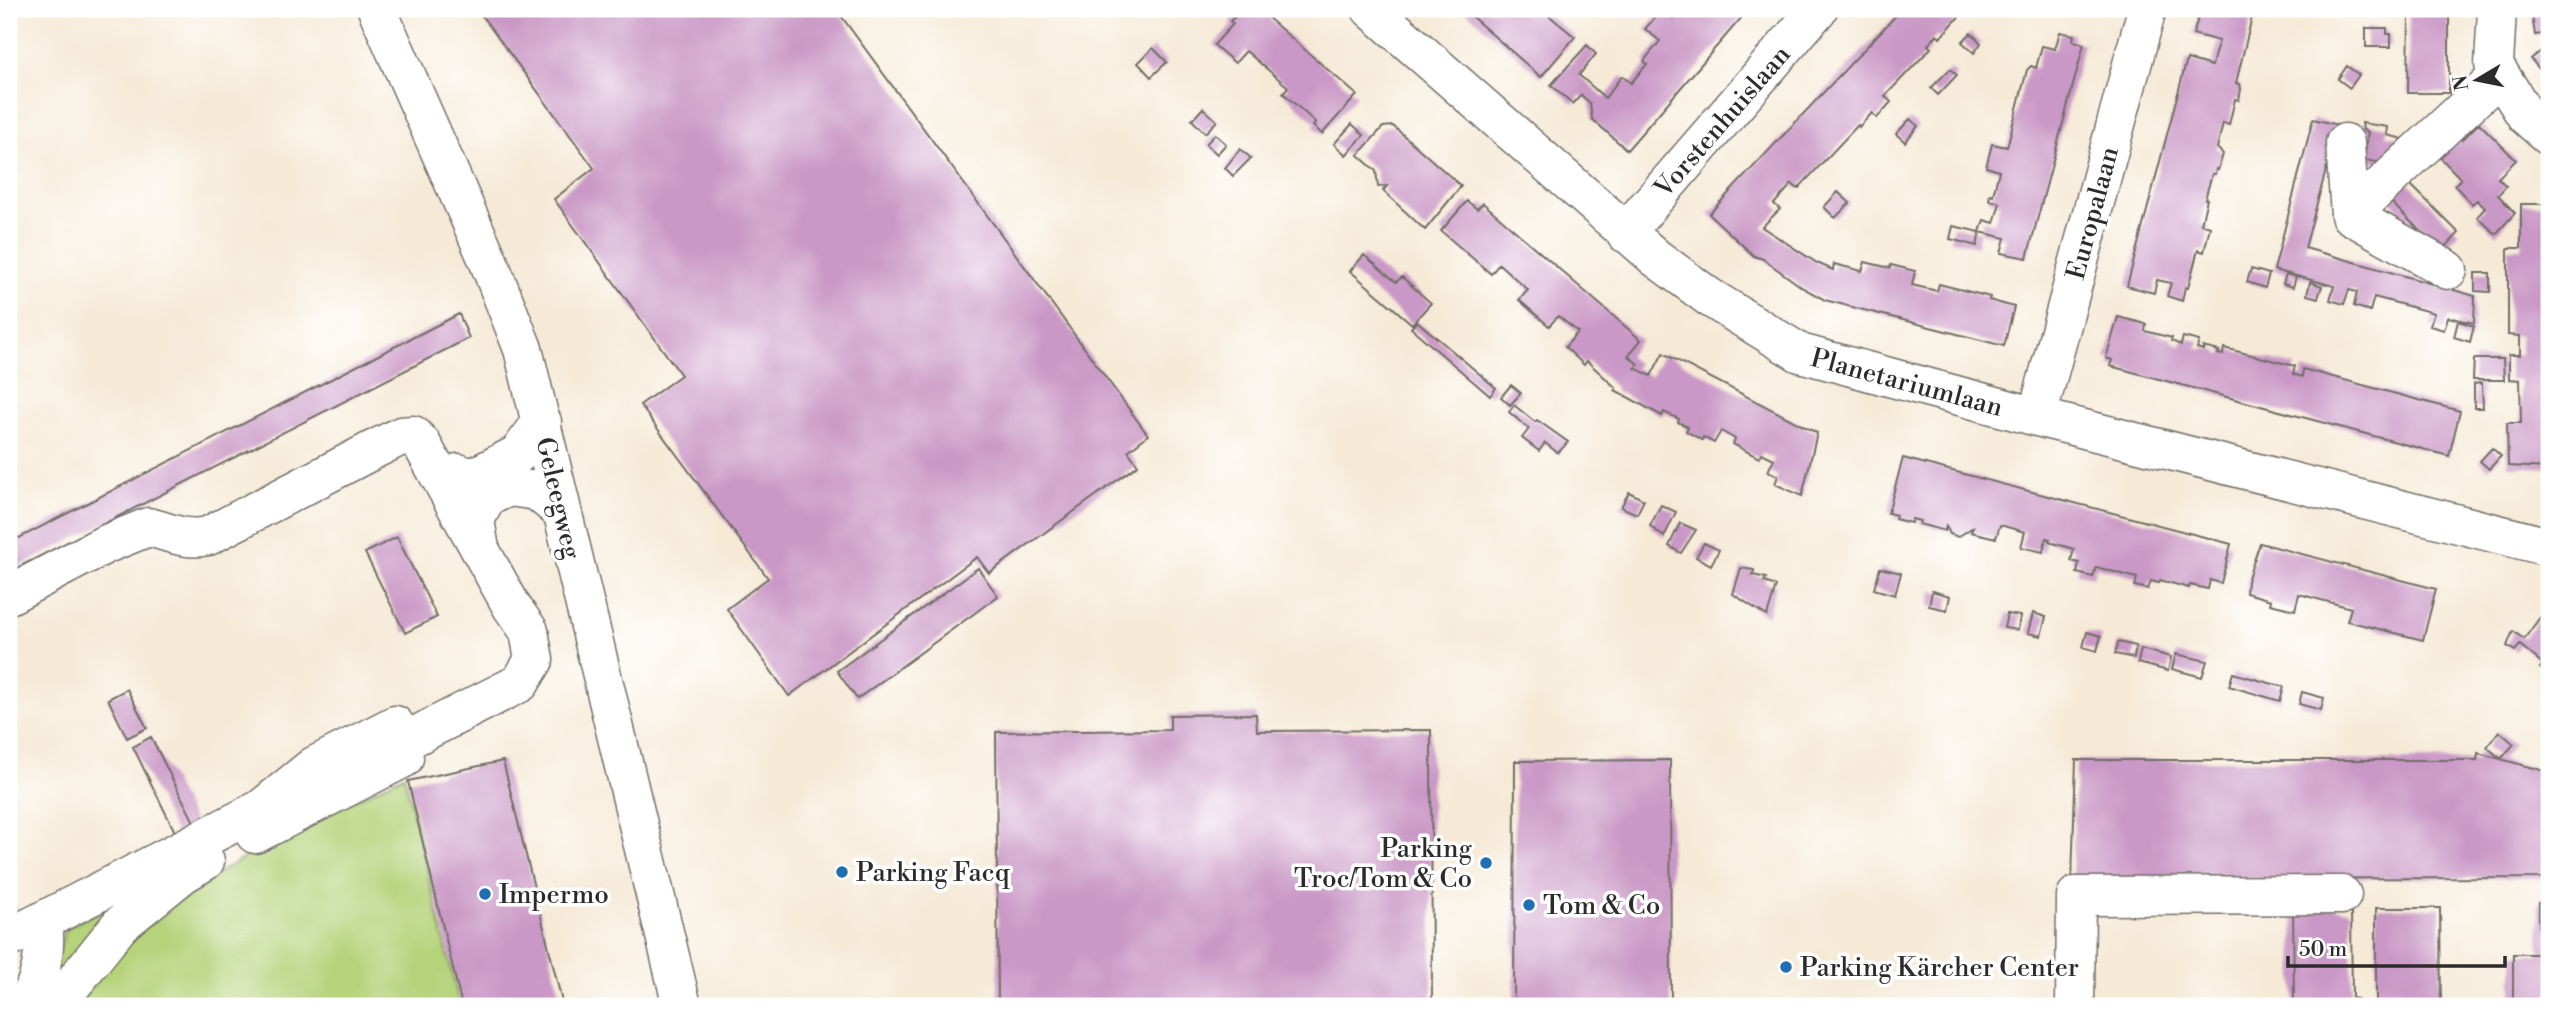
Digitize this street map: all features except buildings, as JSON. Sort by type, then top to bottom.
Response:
[{"type":"street","name":"Geleegweg","points":[[377,9],[493,273],[523,349],[682,1006]]},
{"type":"street","name":"Planetariumlaan","points":[[1371,9],[1625,233],[1709,298],[1800,353],[2037,417],[2549,547]]},
{"type":"street","name":"Vorstenhuislaan","points":[[1625,233],[1818,9]]},
{"type":"street","name":"Europalaan","points":[[2037,417],[2147,9]]},
{"type":"street","points":[[2497,9],[2494,65],[2526,116],[2549,136]]},
{"type":"street","points":[[2350,215],[2500,76]]},
{"type":"street","points":[[2345,143],[2350,215]]},
{"type":"street","points":[[2350,215],[2448,270]]},
{"type":"street","points":[[433,466],[472,478],[518,454],[542,422]]},
{"type":"street","points":[[9,595],[104,545],[148,527],[180,538],[208,536],[401,436],[413,435],[512,607],[529,631],[534,660],[520,683],[372,758]]},
{"type":"street","points":[[480,549],[475,520],[487,497],[509,487],[537,491],[562,512]]},
{"type":"street","points":[[25,930],[261,809],[301,774],[329,757],[510,668],[519,657],[512,607]]},
{"type":"street","points":[[55,1006],[120,925],[183,874],[337,790],[542,691]]},
{"type":"street","points":[[2075,1006],[2076,896],[2342,895]]},
{"type":"street","points":[[22,1006],[30,999],[39,974],[44,936],[25,930]]},
{"type":"green space","points":[[404,775],[460,1006],[76,1006],[136,936],[186,894],[278,839]]},
{"type":"green space","points":[[165,878],[39,1006],[65,931]]},
{"type":"place","name":"Parking Troc/Tom & Co","points":[[1486,863]]},
{"type":"place","name":"Parking Facq","points":[[842,872]]},
{"type":"place","name":"Impermo","points":[[485,894]]},
{"type":"place","name":"Tom & Co","points":[[1529,905]]},
{"type":"place","name":"Parking Kärcher Center","points":[[1786,967]]}]
